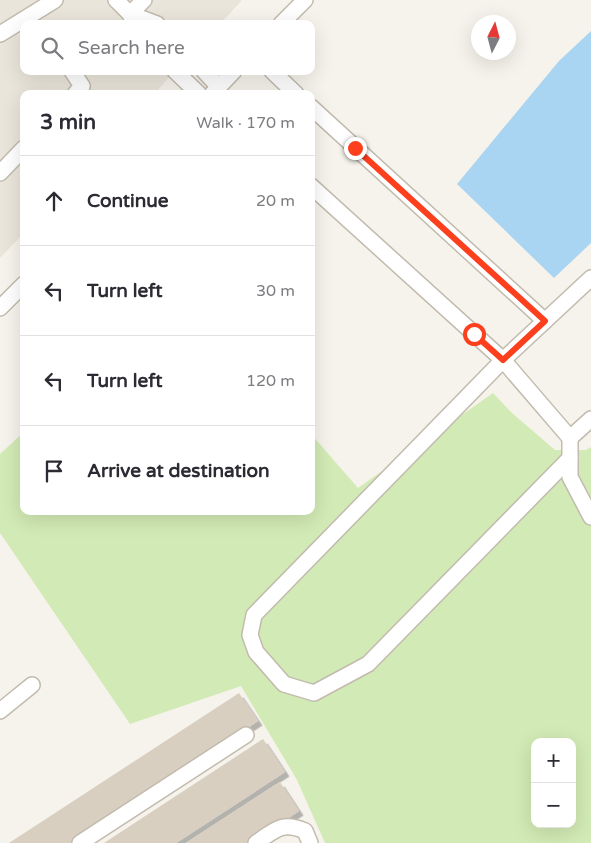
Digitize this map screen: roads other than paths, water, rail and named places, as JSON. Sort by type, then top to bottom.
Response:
[{"type":"street","points":[[40,18],[55,0]]},
{"type":"street","points":[[116,0],[132,19],[144,0]]},
{"type":"street","points":[[285,20],[305,0]]},
{"type":"street","points":[[0,34],[20,26]]},
{"type":"street","points":[[75,75],[82,86],[78,90]]},
{"type":"street","points":[[182,75],[208,90]]},
{"type":"street","points":[[206,75],[211,90]]},
{"type":"street","points":[[214,90],[230,75]]},
{"type":"street","points":[[276,75],[292,90]]},
{"type":"street","points":[[315,111],[545,321]]},
{"type":"street","points":[[0,173],[20,152]]},
{"type":"street","points":[[315,190],[503,360],[570,438],[570,477],[591,517]]},
{"type":"street","points":[[570,458],[368,664],[314,693],[284,684],[256,652],[250,634],[254,615],[503,360],[591,278]]},
{"type":"street","points":[[0,308],[20,288]]},
{"type":"street","points":[[570,438],[591,419]]},
{"type":"street","points":[[0,712],[32,685]]},
{"type":"street","points":[[80,843],[246,734]]},
{"type":"street","points":[[256,843],[281,827],[294,826],[305,832],[310,843]]},
{"type":"water","points":[[591,31],[591,243],[554,278],[457,184],[559,61]]}]
